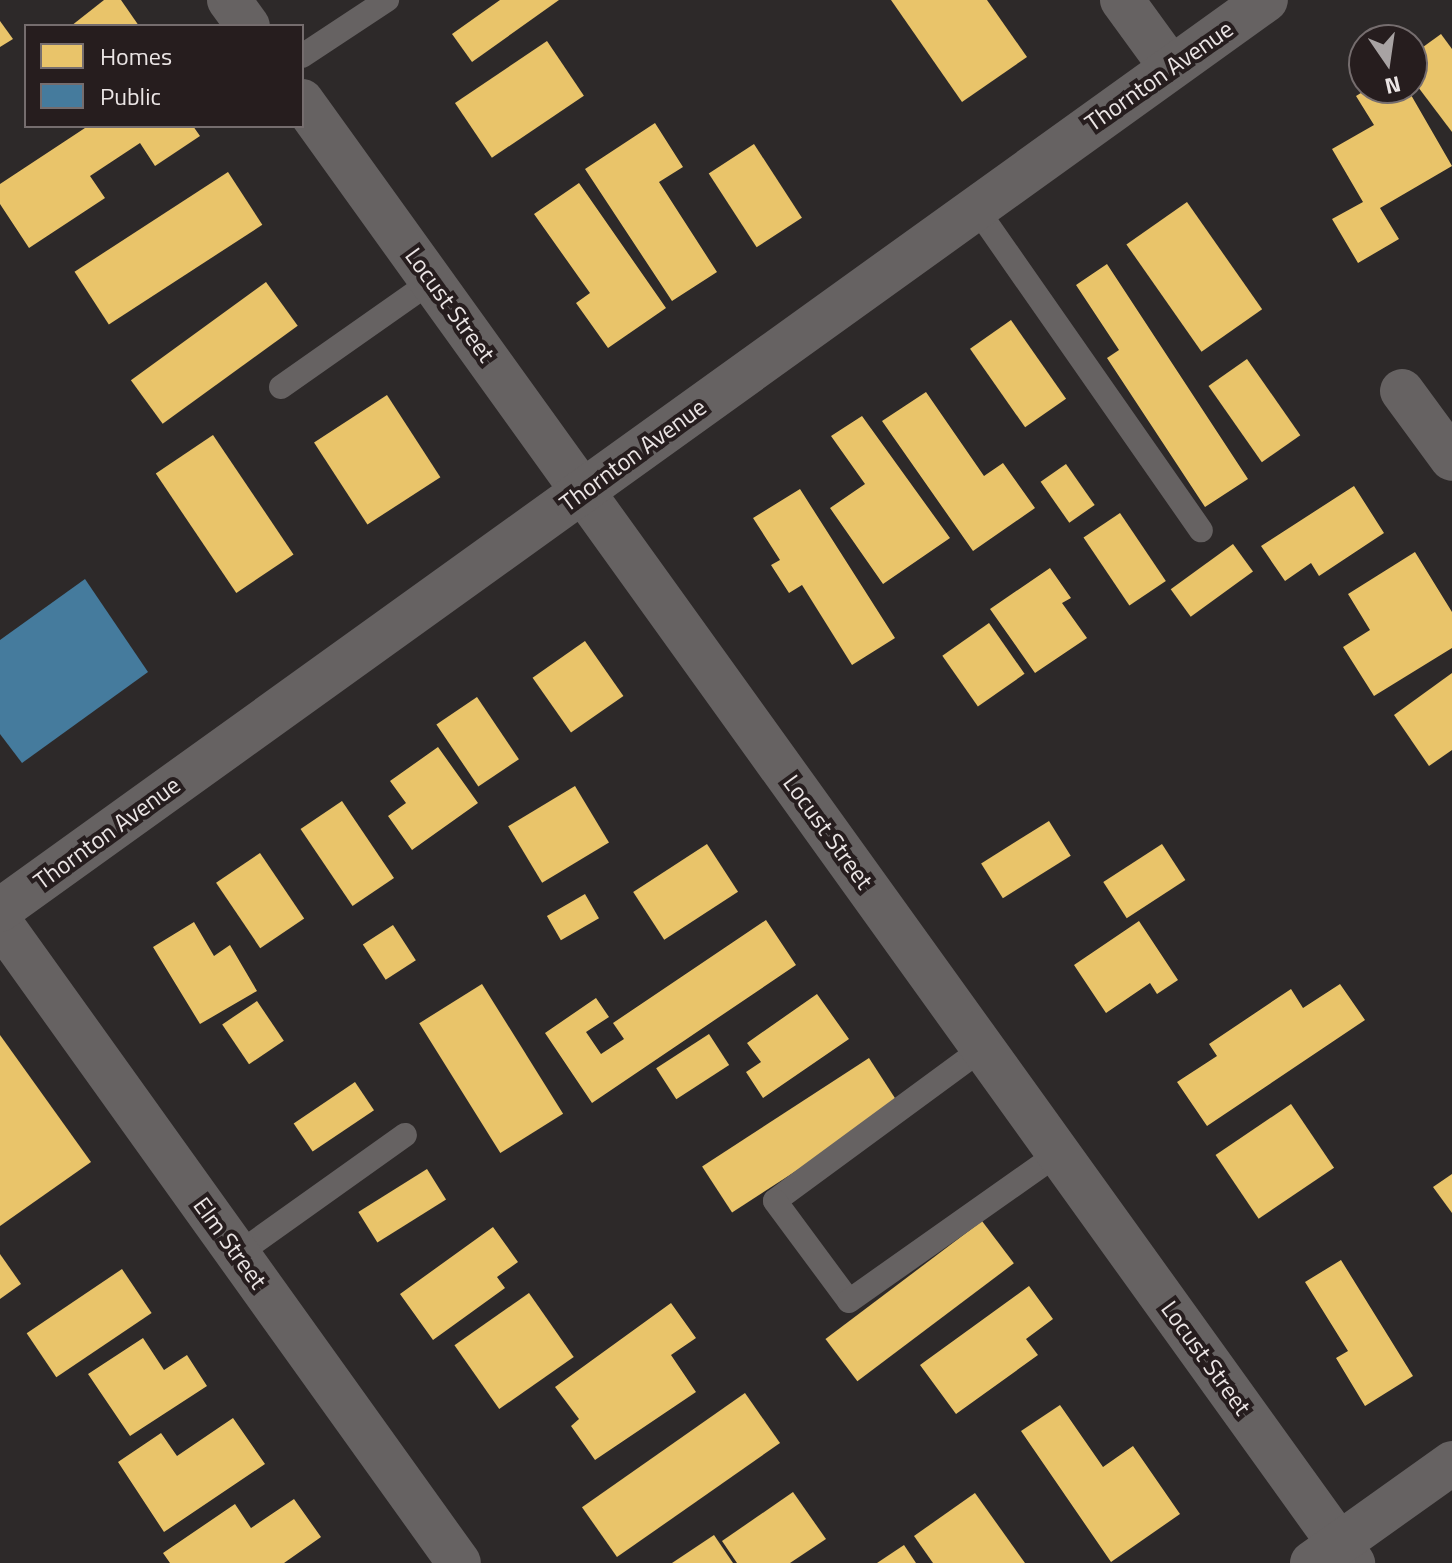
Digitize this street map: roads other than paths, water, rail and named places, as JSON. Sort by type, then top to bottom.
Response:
[{"type":"street","points":[[229,0],[247,24]]},
{"type":"street","points":[[1122,0],[1170,66]]},
{"type":"street","name":"Thornton Avenue","points":[[0,910],[1170,66],[1266,0]]},
{"type":"street","name":"Locust Street","points":[[304,104],[1059,1153],[1335,1557]]},
{"type":"street","points":[[1402,391],[1452,459]]},
{"type":"street","name":"Elm Street","points":[[0,922],[459,1563]]},
{"type":"street","points":[[1335,1557],[1452,1463]]},
{"type":"lane","points":[[304,55],[387,0]]},
{"type":"lane","points":[[976,208],[1201,530]]},
{"type":"lane","points":[[281,387],[432,281]]},
{"type":"lane","points":[[983,1048],[775,1201],[849,1301],[1059,1153]]},
{"type":"lane","points":[[238,1254],[405,1135]]}]
